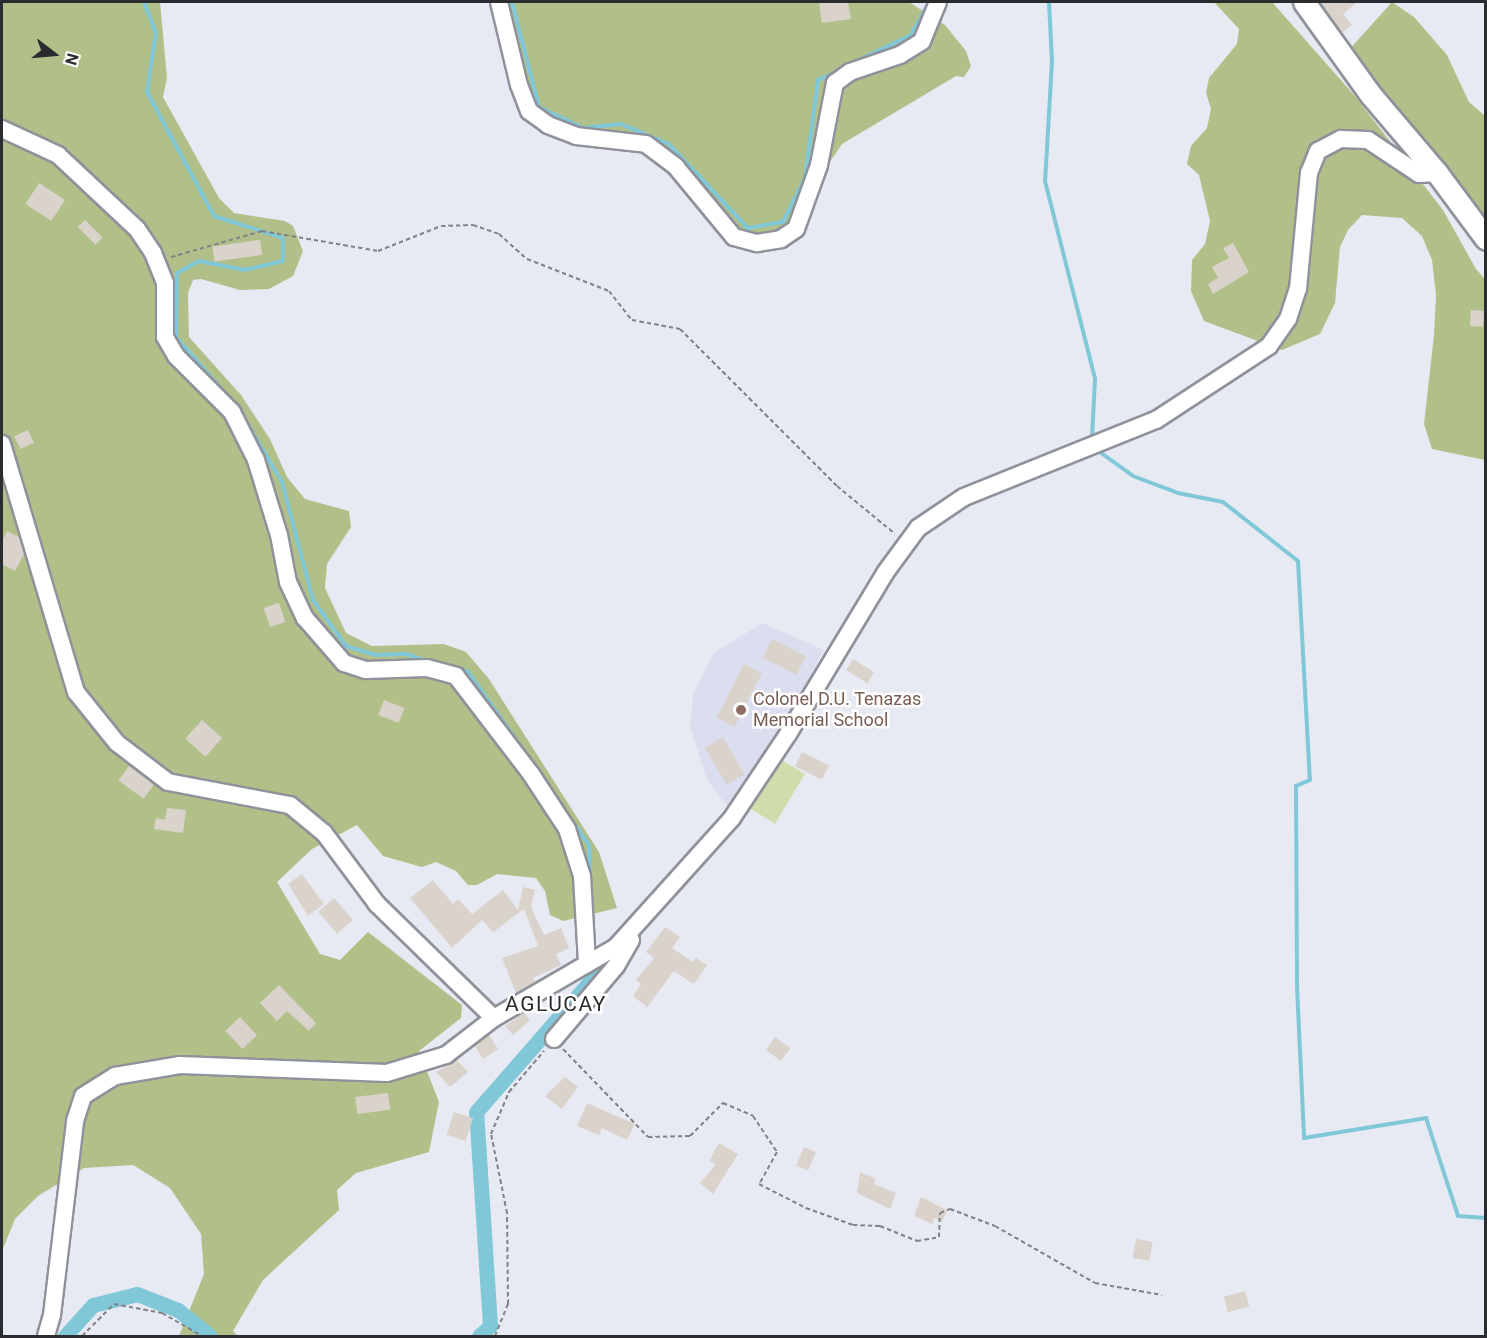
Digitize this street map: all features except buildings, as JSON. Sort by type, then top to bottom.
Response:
[{"type":"street","points":[[499,2],[519,85],[529,111],[548,125],[576,136],[646,144],[676,167],[734,237],[757,243],[781,239],[796,229],[819,165],[835,82],[850,72],[900,55],[922,41],[938,2]]},
{"type":"street","points":[[1304,2],[1370,94],[1437,173],[1485,239]]},
{"type":"street","points":[[2,129],[58,155],[137,229],[157,262],[165,283],[165,337],[176,356],[232,412],[256,460],[279,535],[288,582],[305,618],[344,663],[366,670],[427,668],[456,676],[490,718],[567,829],[582,876],[587,964]]},
{"type":"street","points":[[46,1336],[52,1315],[75,1121],[83,1096],[114,1076],[180,1065],[387,1073],[446,1054],[494,1018],[616,947],[732,818],[918,528],[964,497],[1156,420],[1269,346],[1288,319],[1298,289],[1309,173],[1318,151],[1341,139],[1368,140],[1419,174],[1437,173]]},
{"type":"street","points":[[2,444],[76,692],[117,743],[168,782],[290,805],[324,832],[377,904],[494,1018]]},
{"type":"street","points":[[554,1039],[616,966],[642,918]]},
{"type":"path","points":[[157,262],[262,231],[378,251],[441,226],[473,225],[499,234],[527,259],[609,291],[632,320],[680,329],[837,486],[906,544]]},
{"type":"path","points":[[495,1336],[508,1304],[507,1224],[491,1134],[509,1092],[554,1039],[648,1137],[690,1136],[723,1103],[753,1116],[777,1152],[759,1184],[806,1208],[853,1225],[879,1226],[917,1241],[939,1237],[940,1213],[951,1209],[995,1226],[1095,1283],[1162,1295]]},
{"type":"path","points":[[82,1336],[114,1304],[162,1313],[202,1336]]},
{"type":"shaded area","name":"Colonel D.U. Tenazas Memorial School","points":[[762,623],[824,650],[770,749],[728,807],[707,780],[690,727],[693,694],[714,653]]},
{"type":"green space","points":[[2,2],[160,2],[167,78],[163,97],[219,198],[234,213],[285,221],[293,226],[303,251],[293,276],[269,289],[240,290],[201,279],[193,280],[188,293],[189,337],[241,395],[270,439],[287,477],[305,499],[349,511],[351,527],[327,564],[325,588],[346,633],[372,646],[444,644],[466,652],[489,679],[599,852],[617,908],[563,921],[550,915],[545,891],[536,878],[497,874],[477,885],[468,885],[456,871],[436,862],[422,867],[383,856],[357,825],[312,849],[277,882],[320,954],[340,960],[368,932],[462,1005],[461,1018],[419,1051],[439,1102],[429,1152],[356,1173],[337,1190],[339,1210],[263,1280],[233,1331],[238,1336],[179,1336],[204,1274],[201,1234],[170,1188],[133,1165],[84,1168],[38,1196],[15,1219],[2,1251]]},
{"type":"green space","points":[[507,2],[909,2],[945,25],[966,51],[971,66],[964,77],[956,76],[842,144],[786,227],[758,237],[733,229],[666,151],[554,122],[541,114],[525,88]]},
{"type":"green space","points":[[1214,2],[1272,2],[1354,95],[1443,210],[1476,269],[1485,279],[1485,460],[1432,449],[1424,424],[1436,295],[1432,260],[1422,236],[1402,218],[1362,215],[1348,230],[1340,247],[1335,303],[1320,334],[1282,350],[1204,321],[1191,291],[1192,260],[1205,244],[1210,221],[1199,175],[1187,164],[1191,146],[1207,128],[1211,109],[1206,93],[1209,78],[1237,44],[1239,29]]},
{"type":"green space","points":[[1392,2],[1414,17],[1447,55],[1469,102],[1485,116],[1485,215],[1348,51]]},
{"type":"green space","points":[[780,759],[805,774],[775,824],[750,809]]},
{"type":"waterway","points":[[144,2],[156,33],[147,92],[214,216],[283,238],[283,261],[245,270],[199,261],[177,273],[176,337],[233,402]]},
{"type":"waterway","points":[[512,2],[539,107],[583,128],[621,124],[669,144],[748,228],[783,222],[805,178],[818,80],[840,70]]},
{"type":"waterway","points":[[857,61],[911,35],[929,2]]},
{"type":"waterway","points":[[1049,2],[1052,61],[1045,181],[1095,379],[1092,438]]},
{"type":"waterway","points":[[241,413],[282,482],[313,600],[346,646],[375,655],[406,654],[428,661]]},
{"type":"waterway","points":[[1097,450],[1133,476],[1178,493],[1223,502],[1298,561],[1310,780],[1296,786],[1297,987],[1304,1138],[1426,1118],[1458,1216],[1486,1218]]},
{"type":"waterway","points":[[456,668],[468,672],[522,748]]},
{"type":"waterway","points":[[560,804],[589,845],[590,880]]},
{"type":"waterway","points":[[479,1336],[490,1326],[476,1112],[591,980],[593,969]]},
{"type":"waterway","points":[[65,1336],[93,1305],[137,1294],[178,1310],[210,1336]]},
{"type":"place","name":"Colonel D.U. Tenazas Memorial School","points":[[741,710]]},
{"type":"district","name":"AGLUCAY","points":[[556,1004]]}]
